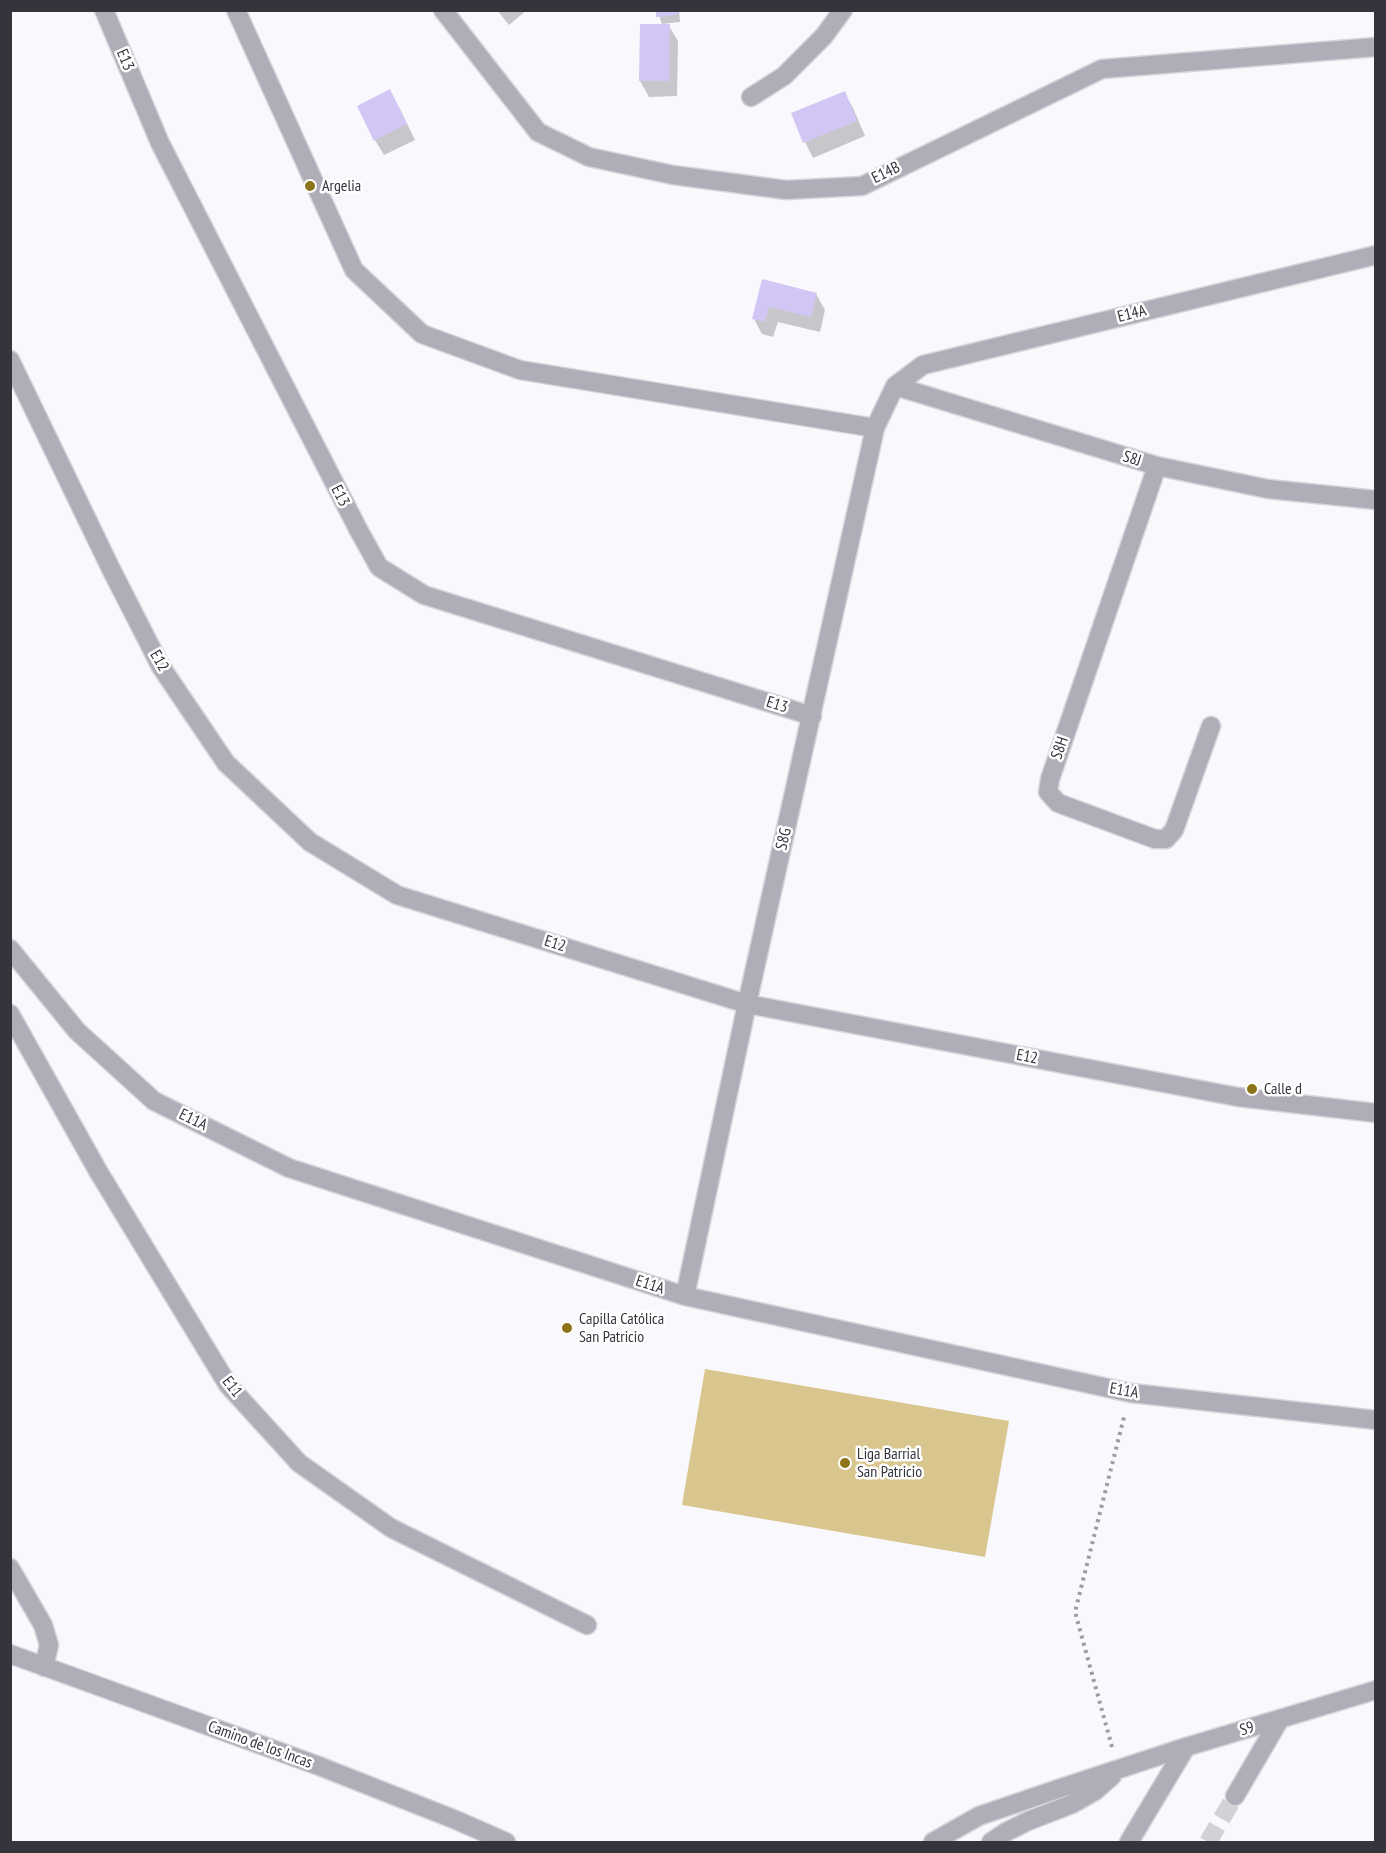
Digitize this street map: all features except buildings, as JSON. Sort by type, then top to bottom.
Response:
[{"type":"street","name":"E13","points":[[104,10],[160,143],[358,529],[380,567],[424,595],[812,716]]},
{"type":"street","points":[[236,10],[354,270],[422,334],[520,370],[875,428]]},
{"type":"street","name":"E14B","points":[[443,10],[537,132],[589,157],[673,175],[786,190],[862,186],[1102,69],[1376,47]]},
{"type":"street","points":[[752,97],[784,75],[824,36],[843,10]]},
{"type":"street","name":"E14A","points":[[895,386],[923,365],[1376,255]]},
{"type":"street","name":"E12","points":[[10,360],[161,667],[226,763],[310,842],[397,895],[747,1004],[1238,1097],[1376,1113]]},
{"type":"street","name":"S8G","points":[[685,1296],[747,1004],[875,428],[895,386]]},
{"type":"street","name":"S8J","points":[[895,386],[1157,466],[1268,489],[1376,500]]},
{"type":"street","name":"S8H","points":[[1157,466],[1050,779],[1048,792],[1058,802],[1155,839],[1166,839],[1174,830],[1211,726]]},
{"type":"street","name":"E11A","points":[[10,949],[77,1031],[154,1101],[289,1168],[685,1296],[1131,1393],[1376,1420]]},
{"type":"street","name":"E11","points":[[10,1014],[98,1171],[228,1385],[299,1463],[391,1528],[587,1625]]},
{"type":"street","points":[[10,1568],[43,1625],[49,1645],[44,1667]]},
{"type":"street","name":"Camino de los Incas","points":[[10,1654],[319,1766],[506,1842]]},
{"type":"street","name":"S9","points":[[933,1842],[980,1816],[1186,1747],[1376,1690]]},
{"type":"street","points":[[1235,1796],[1280,1719]]},
{"type":"street","points":[[1129,1842],[1186,1747]]},
{"type":"street","name":"S9","points":[[991,1842],[1014,1828],[1051,1814],[1095,1791],[1118,1770]]},
{"type":"path","points":[[1118,1770],[1075,1612],[1131,1393]]},
{"type":"shaded area","name":"Liga Barrial San Patricio","points":[[705,1369],[1009,1421],[985,1557],[682,1505]]},
{"type":"tunnel","points":[[1208,1842],[1235,1796]]},
{"type":"place","name":"Argelia","points":[[310,186]]},
{"type":"place","name":"Calle d","points":[[1252,1089]]},
{"type":"place","name":"Capilla Católica San Patricio","points":[[567,1328]]},
{"type":"place","name":"Liga Barrial San Patricio","points":[[845,1463]]}]
